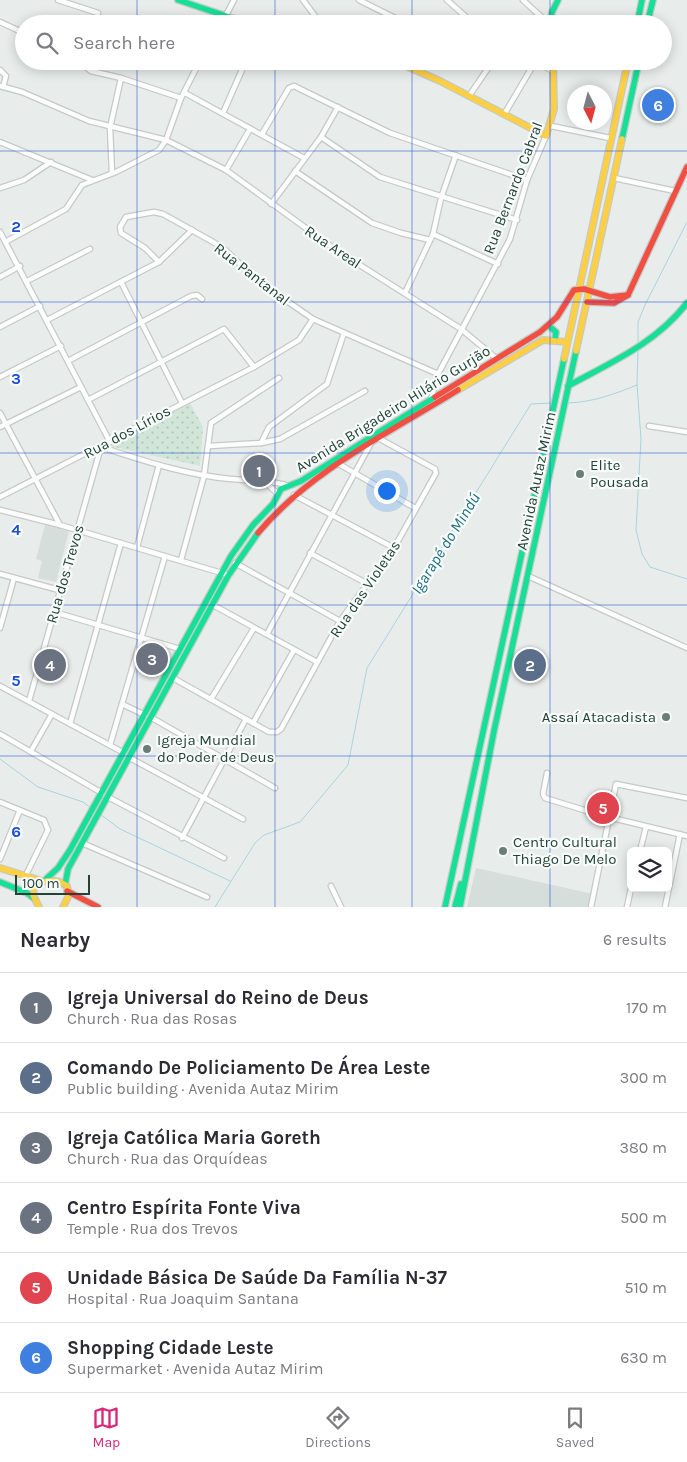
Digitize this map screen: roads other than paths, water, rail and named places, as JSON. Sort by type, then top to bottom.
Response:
[{"type":"street","points":[[58,0],[98,12]]},
{"type":"street","points":[[178,0],[220,15]]},
{"type":"street","points":[[226,15],[234,0]]},
{"type":"street","points":[[303,0],[308,2],[316,15]]},
{"type":"street","points":[[358,0],[389,15]]},
{"type":"street","points":[[447,0],[463,15]]},
{"type":"street","points":[[523,0],[539,15]]},
{"type":"street","points":[[551,15],[558,0]]},
{"type":"street","points":[[639,15],[642,0]]},
{"type":"street","points":[[650,15],[652,0]]},
{"type":"street","points":[[0,22],[15,29]]},
{"type":"street","points":[[0,70],[6,76],[2,86]]},
{"type":"street","points":[[90,70],[121,78],[181,98]]},
{"type":"street","points":[[7,241],[66,209],[80,187],[92,180],[112,174],[158,150],[166,140],[181,98],[196,70]]},
{"type":"street","points":[[224,113],[242,70]]},
{"type":"street","points":[[416,70],[546,136]]},
{"type":"street","points":[[469,96],[487,70]]},
{"type":"street","points":[[505,114],[530,70]]},
{"type":"street","name":"Avenida Autaz Mirim","points":[[445,906],[626,70]]},
{"type":"street","name":"Avenida Autaz Mirim","points":[[460,907],[494,731],[637,70]]},
{"type":"street","name":"Rua Bernardo Cabral","points":[[431,399],[438,374],[498,264],[517,220],[527,180],[551,126],[556,101],[554,71]]},
{"type":"street","points":[[112,174],[110,128],[121,78]]},
{"type":"street","name":"Rua Areal","points":[[2,86],[110,128],[166,140],[226,170],[336,250],[461,329],[497,359]]},
{"type":"street","points":[[262,134],[292,86],[301,88],[390,132],[527,180]]},
{"type":"street","points":[[185,93],[304,158]]},
{"type":"street","points":[[271,204],[321,137],[338,107]]},
{"type":"street","points":[[551,126],[610,138]]},
{"type":"street","points":[[226,170],[250,129]]},
{"type":"street","points":[[321,137],[380,177],[441,198],[517,220]]},
{"type":"street","points":[[0,142],[92,180]]},
{"type":"street","points":[[405,293],[433,234],[441,198],[456,155]]},
{"type":"street","points":[[0,188],[24,180],[51,162]]},
{"type":"street","points":[[586,302],[621,302],[628,295],[636,282],[687,167]]},
{"type":"street","points":[[295,171],[372,223],[401,234],[430,240]]},
{"type":"street","points":[[614,178],[675,191]]},
{"type":"street","name":"Rua Pantanal","points":[[159,262],[145,248],[121,233],[120,227],[126,217],[158,212],[222,247],[258,281],[313,319],[438,374]]},
{"type":"street","points":[[47,320],[159,262],[192,230]]},
{"type":"street","points":[[0,232],[7,241],[110,442]]},
{"type":"street","points":[[433,234],[498,264]]},
{"type":"street","points":[[27,281],[90,248]]},
{"type":"street","points":[[0,277],[20,266]]},
{"type":"street","points":[[121,282],[182,403]]},
{"type":"street","points":[[579,288],[610,296],[628,295]]},
{"type":"street","name":"Avenida Brigadeiro Hilário Gurjão","points":[[63,907],[66,902],[68,869],[213,605],[241,540],[273,504],[283,488],[301,481],[549,326],[557,317],[572,292],[579,288]]},
{"type":"street","points":[[68,361],[194,295],[202,299]]},
{"type":"street","points":[[568,386],[652,338],[673,320],[687,303]]},
{"type":"street","points":[[0,327],[40,306]]},
{"type":"street","points":[[673,320],[687,315]]},
{"type":"street","name":"Rua dos Lírios","points":[[0,497],[101,447],[254,367],[299,340],[313,319]]},
{"type":"street","points":[[549,326],[556,332],[555,340]]},
{"type":"street","points":[[88,400],[224,329],[254,367]]},
{"type":"street","points":[[261,443],[269,427],[320,390],[329,379],[344,333]]},
{"type":"street","name":"Avenida Brigadeiro Hilário Gurjão","points":[[44,880],[62,863],[180,649],[225,574],[258,531],[294,495],[316,478],[536,342],[555,340],[567,342]]},
{"type":"street","points":[[0,377],[61,346]]},
{"type":"street","points":[[181,560],[204,476],[210,446],[210,427],[214,420],[235,409],[279,378]]},
{"type":"street","points":[[0,427],[81,387]]},
{"type":"street","points":[[210,446],[261,443],[286,437],[364,392]]},
{"type":"street","points":[[0,413],[60,525]]},
{"type":"street","points":[[649,426],[687,432]]},
{"type":"street","name":"Rua das Violetas","points":[[253,723],[274,733],[281,729],[340,621],[394,548],[436,473],[436,470],[428,465],[380,439]]},
{"type":"street","points":[[266,634],[370,445]]},
{"type":"street","points":[[101,447],[158,465],[204,476],[285,484],[294,495],[394,548]]},
{"type":"street","name":"Rua dos Trevos","points":[[29,701],[101,447]]},
{"type":"street","points":[[339,464],[415,508]]},
{"type":"street","points":[[137,547],[158,465]]},
{"type":"street","points":[[266,483],[282,499],[289,501]]},
{"type":"street","points":[[0,510],[60,525],[225,574]]},
{"type":"street","points":[[70,724],[121,543]]},
{"type":"street","points":[[310,553],[366,584]]},
{"type":"street","points":[[110,745],[165,556]]},
{"type":"street","points":[[235,563],[340,621]]},
{"type":"street","points":[[0,574],[59,590]]},
{"type":"street","points":[[528,576],[687,648]]},
{"type":"street","points":[[0,628],[14,578]]},
{"type":"street","points":[[213,605],[317,662]]},
{"type":"street","points":[[54,612],[180,649]]},
{"type":"street","points":[[212,699],[254,628]]},
{"type":"street","points":[[173,678],[253,723],[294,650]]},
{"type":"street","points":[[0,686],[124,753]]},
{"type":"street","points":[[122,704],[145,715]]},
{"type":"street","points":[[32,751],[52,714]]},
{"type":"street","points":[[152,718],[275,788]]},
{"type":"street","points":[[182,838],[246,719]]},
{"type":"street","points":[[0,734],[102,793]]},
{"type":"street","points":[[130,758],[243,819]]},
{"type":"street","points":[[547,773],[543,794],[545,798],[610,818],[687,836]]},
{"type":"street","points":[[590,907],[616,784],[687,798]]},
{"type":"street","points":[[108,797],[182,838],[224,858]]},
{"type":"street","points":[[0,802],[47,822],[48,830],[25,877]]},
{"type":"street","points":[[0,859],[20,810]]},
{"type":"street","points":[[641,847],[646,827]]},
{"type":"street","points":[[665,907],[680,834]]},
{"type":"street","points":[[82,843],[207,897]]},
{"type":"street","points":[[0,868],[25,877],[58,880],[66,888],[98,907]]},
{"type":"street","points":[[455,907],[461,883],[467,871]]},
{"type":"street","points":[[36,904],[35,889],[44,880]]},
{"type":"street","points":[[0,882],[27,893],[36,904]]},
{"type":"street","points":[[331,886],[341,907]]},
{"type":"street","points":[[627,907],[630,892]]},
{"type":"waterway","name":"Igarapé do Mindú","points":[[638,344],[638,322],[687,222]]},
{"type":"waterway","name":"Igarapé do Mindú","points":[[569,403],[604,397],[637,385],[638,351]]},
{"type":"waterway","points":[[637,385],[641,439],[636,530],[642,554],[650,567],[687,579]]},
{"type":"waterway","name":"Igarapé do Mindú","points":[[215,907],[255,843],[264,835],[300,822],[348,765],[367,668],[531,404],[552,403]]},
{"type":"waterway","points":[[0,759],[38,787],[83,802],[91,808]]},
{"type":"waterway","points":[[100,814],[120,829],[230,881]]},
{"type":"place","name":"Shopping Cidade Leste","points":[[658,105]]},
{"type":"place","name":"Igreja Universal do Reino de Deus","points":[[259,471]]},
{"type":"place","name":"Elite Pousada","points":[[580,474]]},
{"type":"place","name":"Igreja Católica Maria Goreth","points":[[152,659]]},
{"type":"place","name":"Centro Espírita Fonte Viva","points":[[50,665]]},
{"type":"place","name":"Comando De Policiamento De Área Leste","points":[[530,665]]},
{"type":"place","name":"Assaí Atacadista","points":[[666,717]]},
{"type":"place","name":"Igreja Mundial do Poder de Deus","points":[[147,749]]},
{"type":"place","name":"Unidade Básica De Saúde Da Família N-37","points":[[603,808]]},
{"type":"place","name":"Centro Cultural Thiago De Melo","points":[[503,851]]}]
